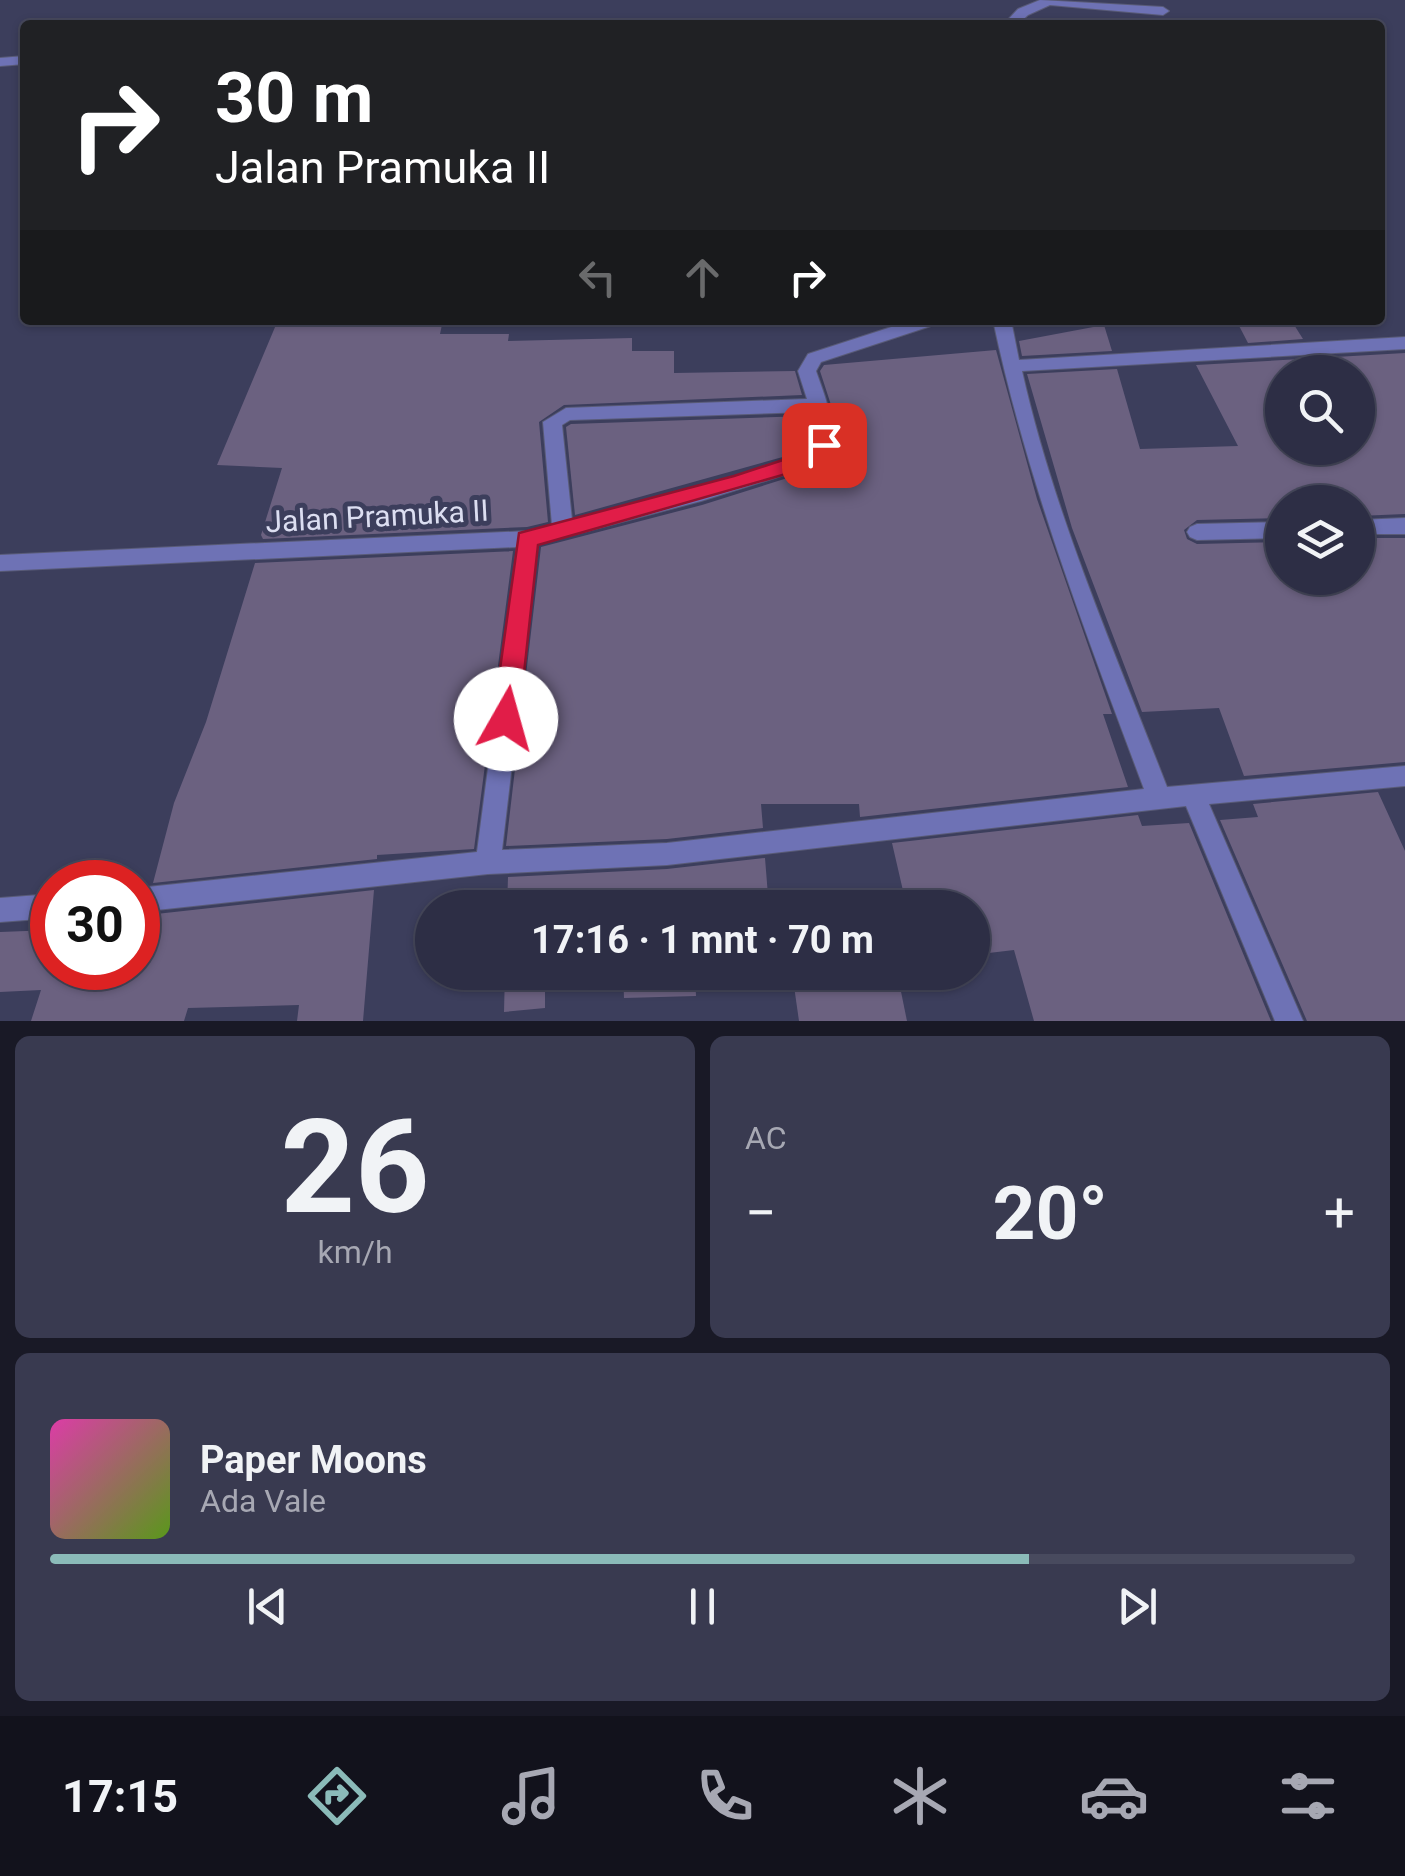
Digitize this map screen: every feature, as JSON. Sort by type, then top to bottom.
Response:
[{"type":"street","points":[[1015,20],[1048,1],[1163,12]]},
{"type":"street","name":"Jalan Pramuka II","points":[[0,564],[528,539],[701,494],[815,456],[824,445],[818,405],[807,371],[814,358],[916,325]]},
{"type":"street","points":[[1003,325],[1010,366],[1055,518],[1159,798]]},
{"type":"street","points":[[1010,366],[1405,343]]},
{"type":"street","points":[[563,530],[552,422],[555,418],[566,414],[818,405]]},
{"type":"street","points":[[1375,527],[1405,526]]},
{"type":"street","points":[[1197,532],[1265,530]]},
{"type":"street","points":[[488,862],[528,539]]},
{"type":"street","points":[[160,898],[488,862],[667,854],[1159,798],[1405,776]]},
{"type":"street","points":[[1193,795],[1289,1021]]},
{"type":"street","points":[[0,910],[30,908]]},
{"type":"building","points":[[276,325],[442,325],[440,334],[509,334],[508,341],[632,338],[632,351],[674,351],[674,373],[795,371],[802,395],[564,405],[539,422],[548,522],[527,527],[263,539],[282,468],[217,465]]},
{"type":"building","points":[[1104,325],[1112,351],[1022,356],[1019,341]]},
{"type":"building","points":[[1239,325],[1294,325],[1303,339],[1248,343]]},
{"type":"building","points":[[996,350],[1037,499],[1112,714],[1103,714],[1128,787],[860,817],[859,804],[761,804],[763,828],[667,839],[506,846],[541,547],[702,505],[816,469],[826,458],[835,433],[820,371],[824,365]]},
{"type":"building","points":[[1405,353],[1405,514],[1375,515],[1375,485],[1265,485],[1265,518],[1197,520],[1184,530],[1187,539],[1197,544],[1265,542],[1265,595],[1375,595],[1375,538],[1405,538],[1405,762],[1244,776],[1219,708],[1142,712],[1072,528],[1027,374],[1117,369],[1140,449],[1238,446],[1196,365],[1265,361],[1265,465],[1375,465],[1375,355],[1370,355]]},
{"type":"building","points":[[806,416],[807,442],[797,453],[575,515],[566,427],[571,424]]},
{"type":"building","points":[[513,551],[474,849],[377,855],[377,859],[160,882],[159,860],[174,803],[206,722],[255,563]]},
{"type":"building","points":[[1378,792],[1405,851],[1405,1021],[1307,1021],[1220,820],[1258,817],[1253,804]]},
{"type":"building","points":[[1138,815],[1142,826],[1189,823],[1271,1021],[1034,1021],[1014,950],[990,953],[990,890],[903,890],[892,843]]},
{"type":"building","points":[[765,858],[768,890],[508,890],[508,877],[667,869]]},
{"type":"building","points":[[374,890],[363,1021],[297,1021],[299,1005],[188,1008],[184,1021],[31,1021],[41,990],[160,990],[160,914]]},
{"type":"building","points":[[30,931],[30,990],[41,990],[0,992],[0,932]]},
{"type":"building","points":[[505,990],[545,990],[545,1008],[504,1012]]},
{"type":"building","points":[[624,990],[696,990],[696,996],[624,998]]},
{"type":"building","points":[[795,990],[901,990],[907,1021],[799,1021]]},
{"type":"route","points":[[506,719],[528,539],[736,483],[806,460],[824,445]]}]
